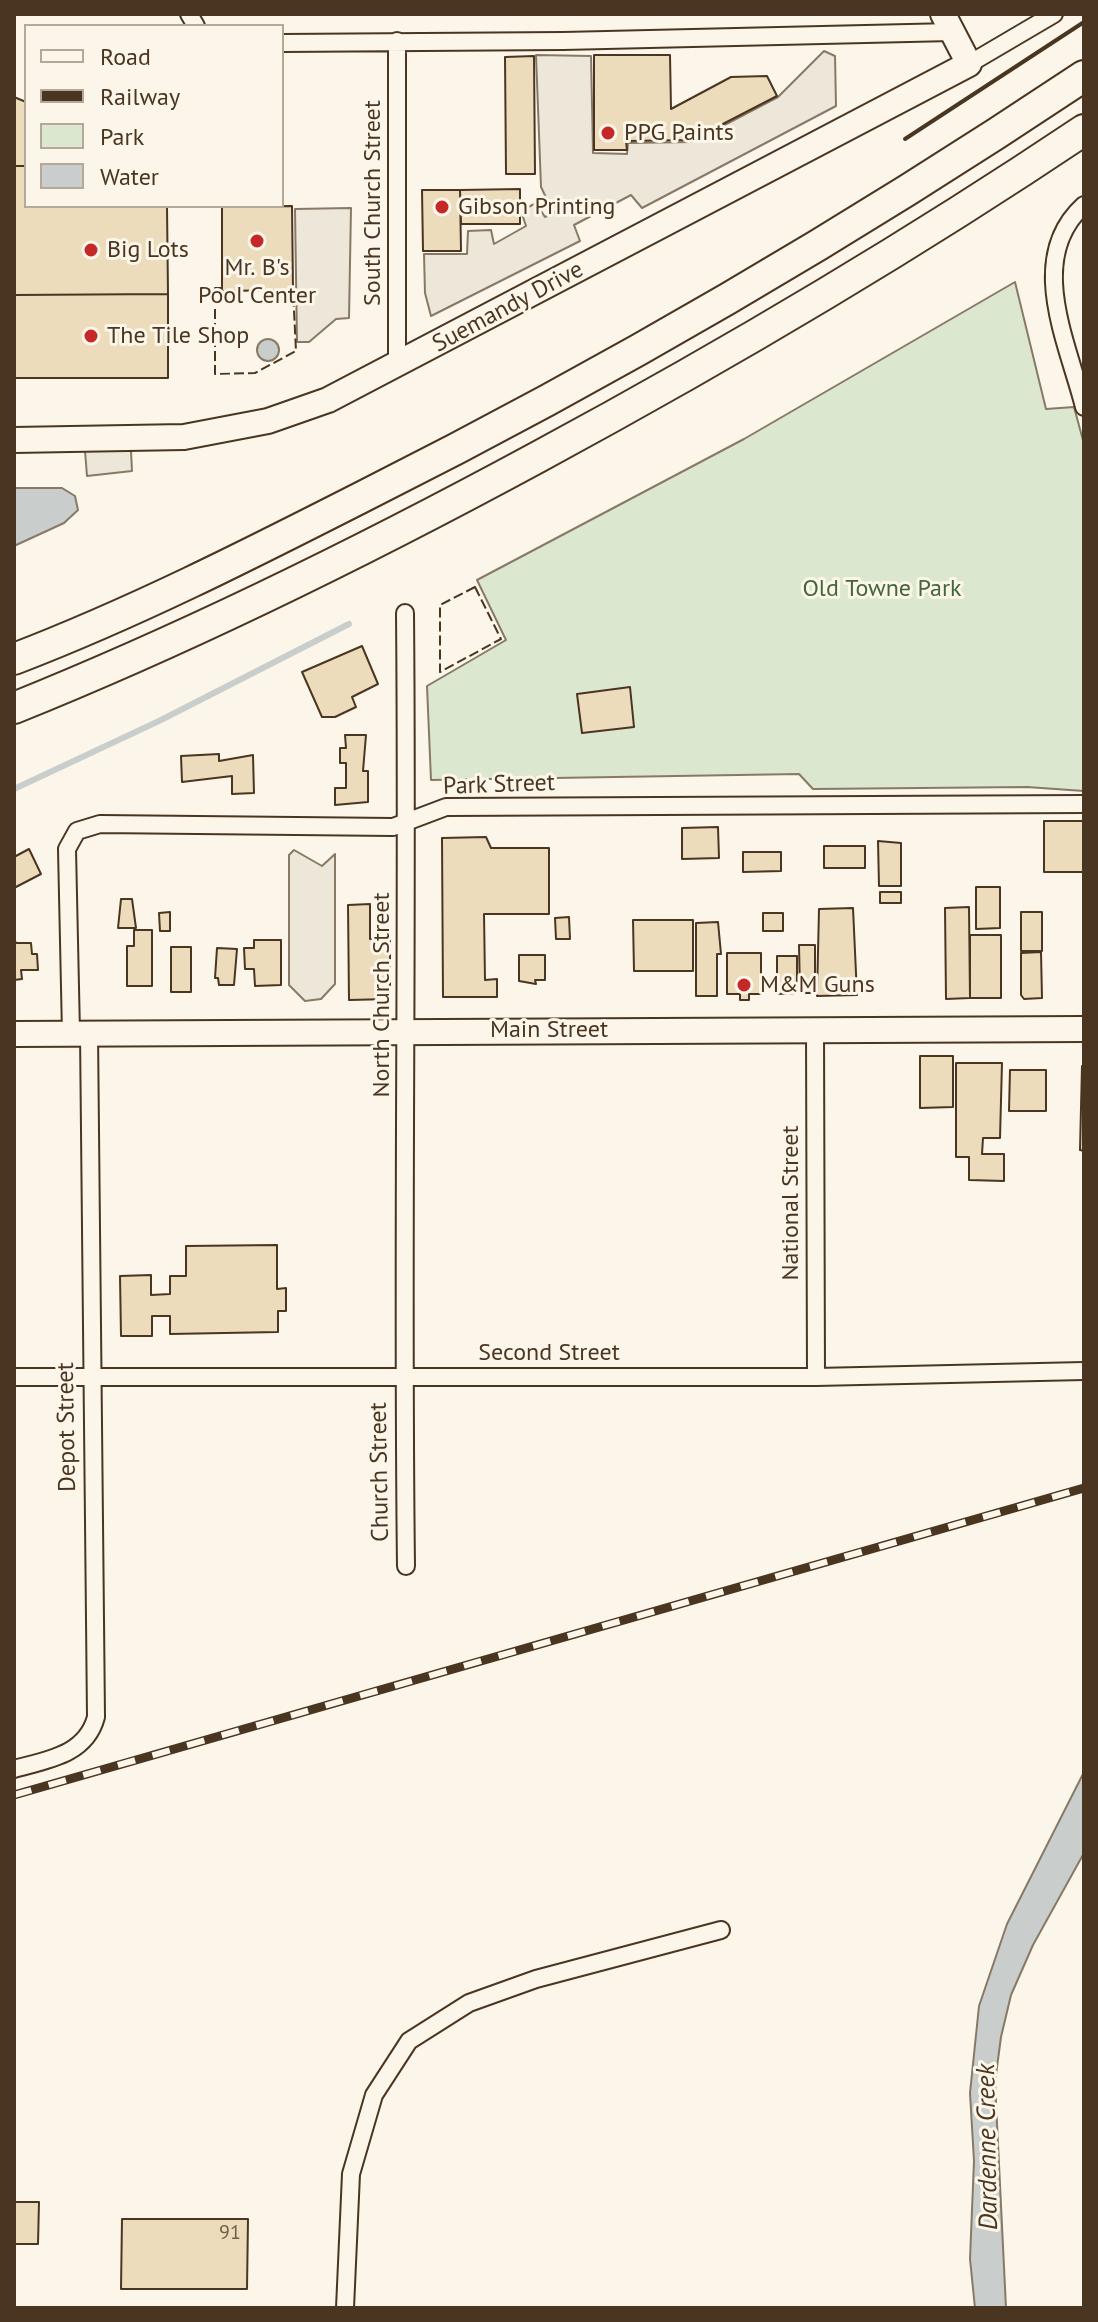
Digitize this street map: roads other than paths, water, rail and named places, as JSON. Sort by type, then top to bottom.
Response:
[{"type":"highway","points":[[14,659],[294,532],[577,385],[827,241],[1084,76]]},
{"type":"highway","points":[[17,707],[306,576],[627,409],[898,250],[1084,130]]},
{"type":"street","points":[[284,43],[563,41],[948,23],[969,64],[1054,14]]},
{"type":"street","name":"South Church Street","points":[[397,41],[397,366]]},
{"type":"street","name":"Suemandy Drive","points":[[14,440],[171,437],[225,431],[328,400],[969,64]]},
{"type":"street","points":[[1084,205],[1067,225],[1056,248],[1053,268],[1056,297],[1084,407]]},
{"type":"street","name":"North Church Street","points":[[402,1376],[407,1031],[405,613]]},
{"type":"street","name":"Park Street","points":[[80,1033],[67,849],[77,831],[100,824],[393,827],[446,807],[1084,804]]},
{"type":"street","name":"National Street","points":[[815,1028],[816,1377]]},
{"type":"street","name":"Main Street","points":[[14,1034],[1084,1029]]},
{"type":"street","name":"Depot Street","points":[[14,1769],[60,1756],[75,1748],[87,1737],[96,1717],[80,1033]]},
{"type":"street","name":"Second Street","points":[[14,1377],[816,1377],[1084,1371]]},
{"type":"street","name":"Church Street","points":[[402,1376],[406,1566]]},
{"type":"street","points":[[345,2308],[351,2174],[374,2095],[409,2041],[469,2003],[496,1993],[721,1930]]},
{"type":"water","points":[[264,339],[272,339],[279,350],[272,361],[264,361],[257,354],[257,346]]},
{"type":"water","points":[[14,488],[62,488],[75,496],[78,510],[64,523],[14,546]]},
{"type":"water","name":"Dardenne Creek","points":[[1084,1772],[1084,1853],[1033,1945],[1011,1995],[1001,2037],[995,2082],[1006,2308],[975,2308],[970,2259],[974,2161],[970,2093],[979,2006],[1007,1924]]},
{"type":"waterway","points":[[14,789],[159,721],[349,624]]},
{"type":"railway","points":[[14,1795],[1084,1488]]},
{"type":"place","name":"PPG Paints","points":[[608,133]]},
{"type":"place","name":"Gibson Printing","points":[[442,207]]},
{"type":"place","name":"Mr. B's Pool Center","points":[[257,241]]},
{"type":"place","name":"Big Lots","points":[[91,250]]},
{"type":"place","name":"The Tile Shop","points":[[91,336]]},
{"type":"place","name":"M&M Guns","points":[[744,985]]},
{"type":"park label","name":"Old Towne Park","points":[[882,589]]}]
